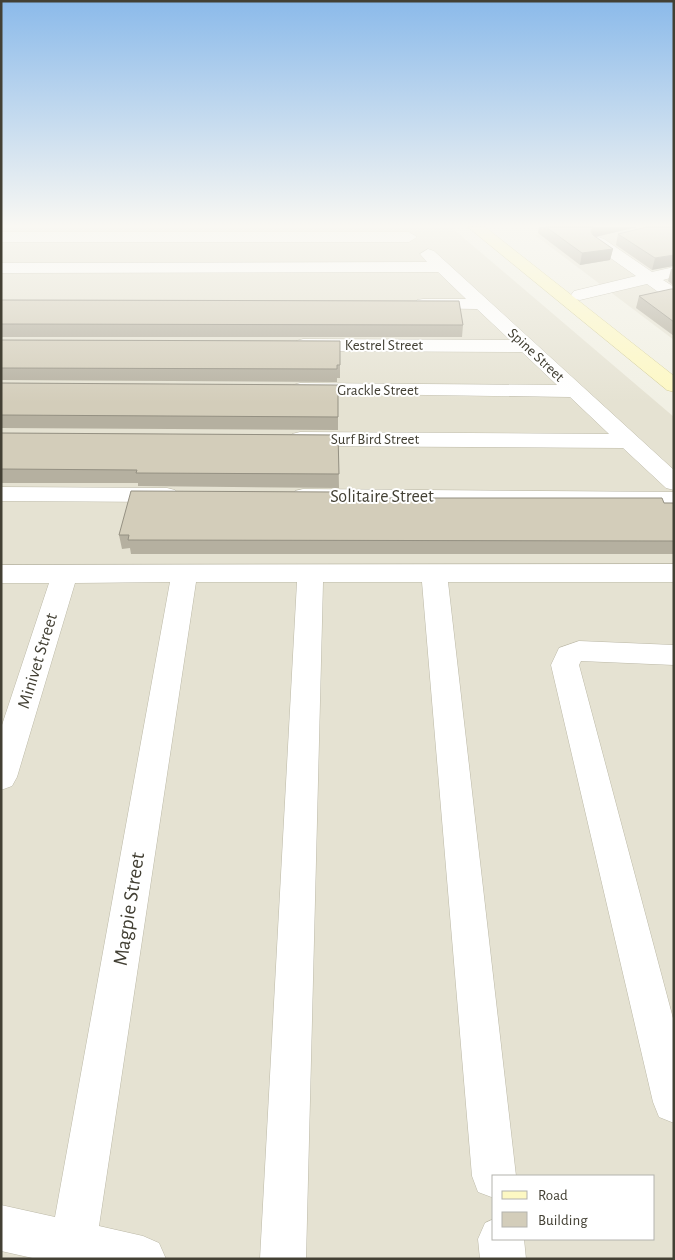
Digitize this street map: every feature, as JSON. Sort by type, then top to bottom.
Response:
[{"type":"street","name":"Spine Street","points":[[462,286],[674,483]]},
{"type":"street","points":[[549,286],[674,386]]},
{"type":"street","points":[[567,286],[674,369]]},
{"type":"street","points":[[580,296],[620,286]]},
{"type":"street","points":[[660,286],[674,296]]},
{"type":"street","points":[[401,304],[481,304]]},
{"type":"street","name":"Kestrel Street","points":[[288,345],[526,346]]},
{"type":"street","name":"Grackle Street","points":[[278,389],[574,391]]},
{"type":"street","name":"Surf Bird Street","points":[[280,439],[628,441]]},
{"type":"street","points":[[1,494],[189,495]]},
{"type":"street","name":"Solitaire Street","points":[[278,496],[674,499]]},
{"type":"street","points":[[434,573],[494,1175]]},
{"type":"street","points":[[1,574],[674,573]]},
{"type":"street","name":"Minivet Street","points":[[1,777],[65,574]]},
{"type":"street","name":"Magpie Street","points":[[73,1244],[184,574]]},
{"type":"street","points":[[283,1259],[310,574]]},
{"type":"street","points":[[674,655],[579,651],[569,655],[565,665],[674,1102]]},
{"type":"street","points":[[1,1228],[143,1259]]},
{"type":"street","points":[[501,1240],[503,1259]]},
{"type":"shaded area","points":[[1,286],[520,286],[674,417],[674,1259],[1,1259]]},
{"type":"shaded area","points":[[602,286],[674,286],[674,340]]},
{"type":"building","points":[[674,289],[674,322],[639,296]]},
{"type":"building","points":[[1,300],[459,301],[463,325],[1,324]]},
{"type":"building","points":[[1,340],[340,341],[340,365],[337,365],[337,369],[1,368]]},
{"type":"building","points":[[1,383],[338,385],[338,417],[1,415]]},
{"type":"building","points":[[1,433],[338,435],[339,474],[136,473],[137,470],[1,469]]},
{"type":"building","points":[[131,491],[339,492],[339,498],[662,498],[664,503],[674,503],[674,541],[128,540],[129,535],[119,535]]}]
